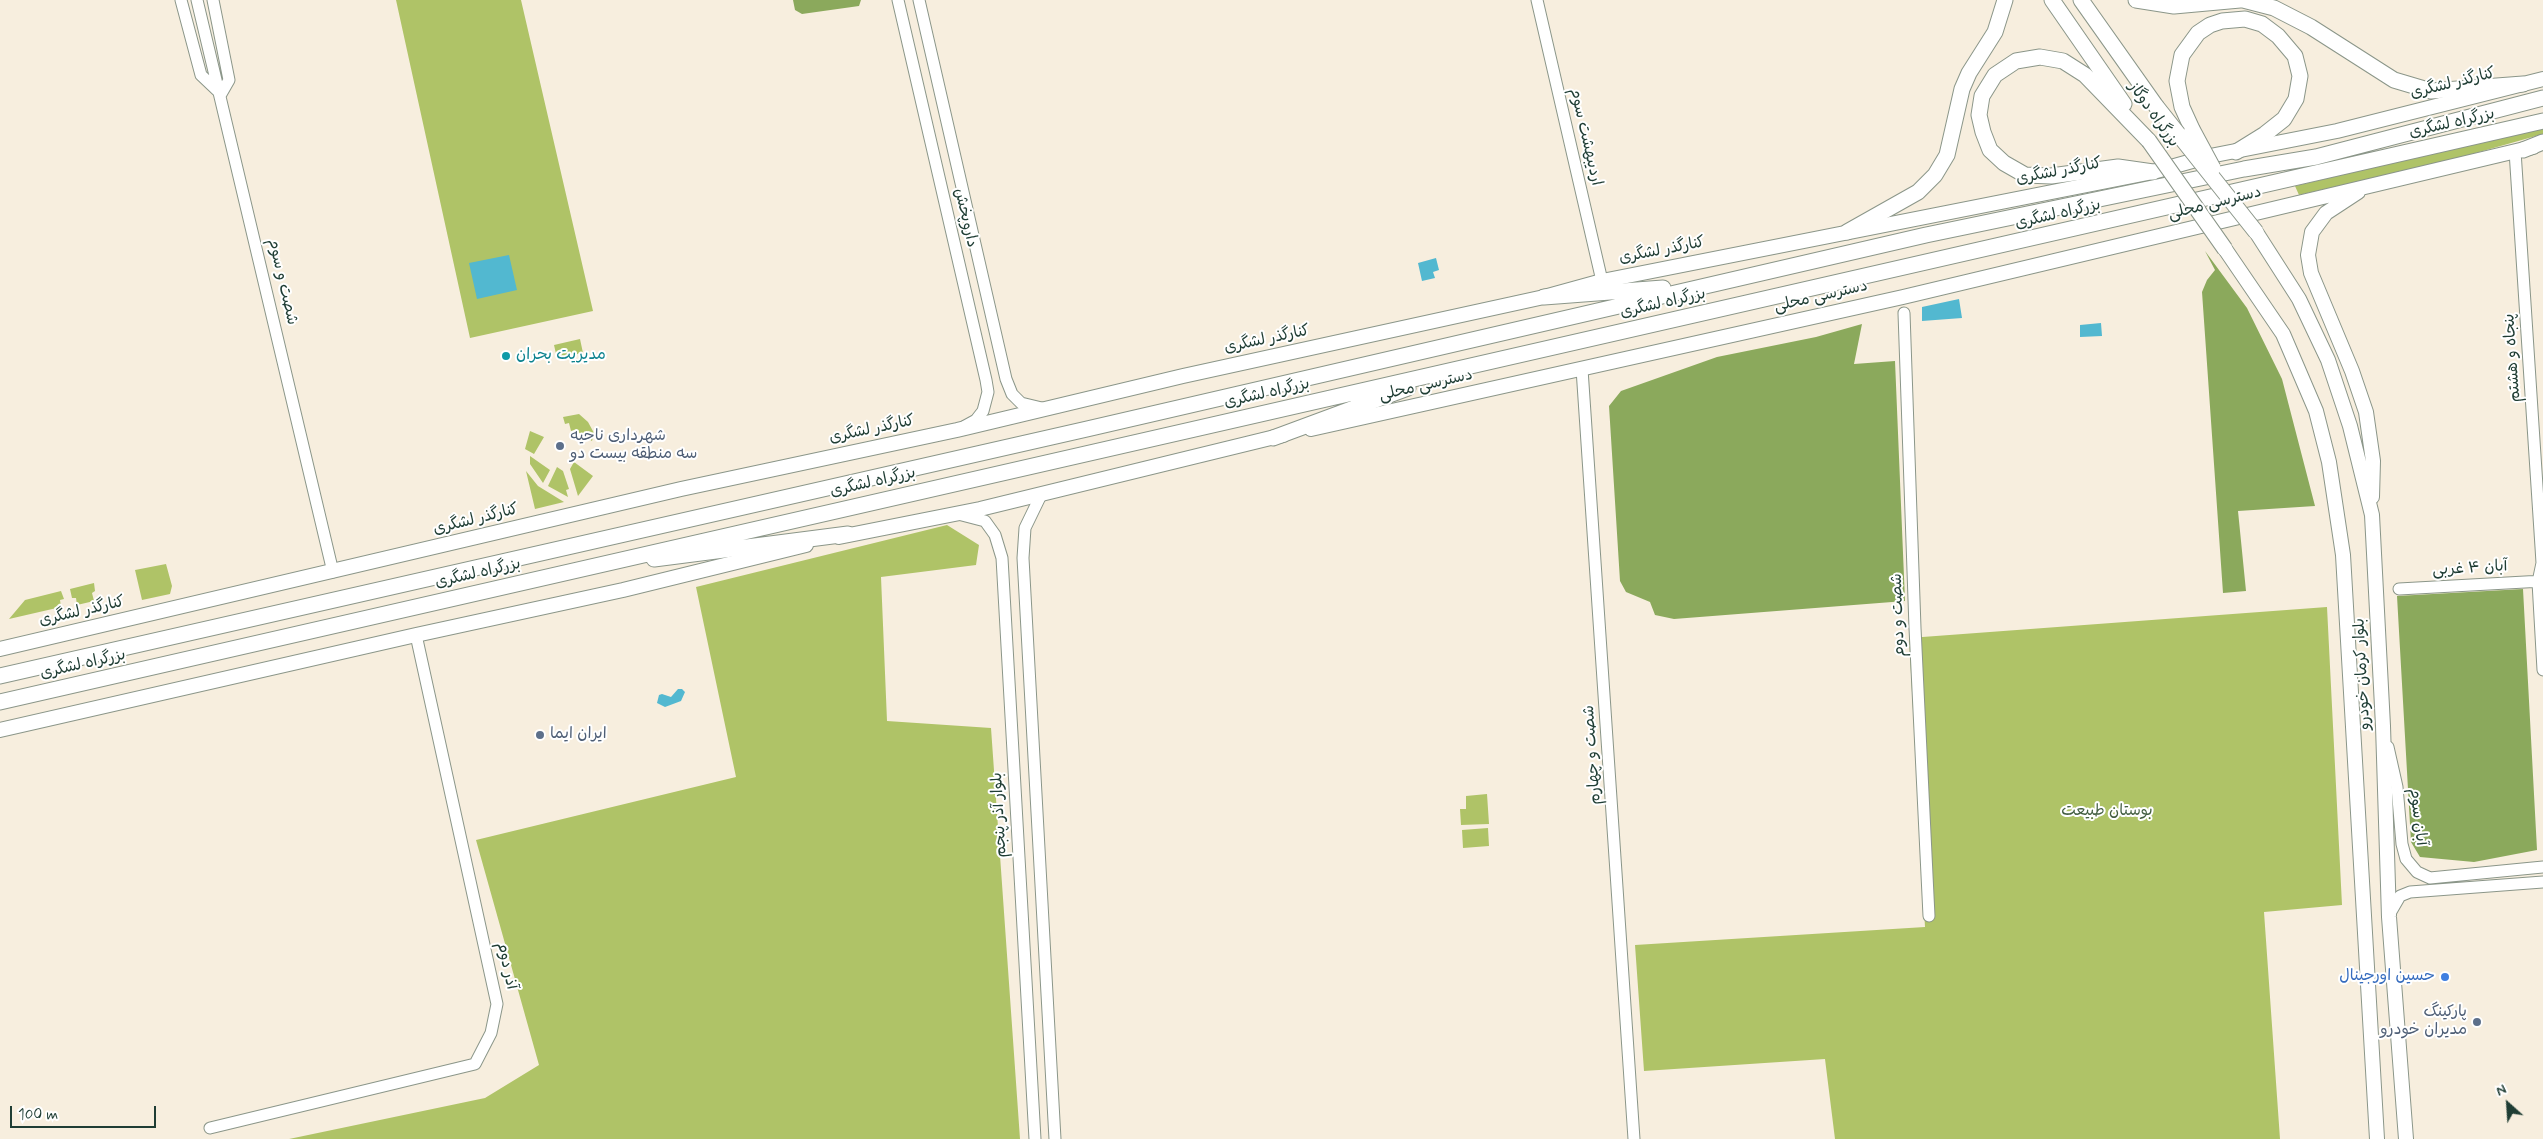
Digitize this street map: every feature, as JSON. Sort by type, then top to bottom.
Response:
[{"type":"highway","points":[[1847,232],[1918,192],[1935,176],[1947,155],[1962,89],[1969,73],[1995,32],[2005,0]]},
{"type":"highway","name":"بزرگراه دوگاز","points":[[2052,0],[2225,249]]},
{"type":"highway","name":"بزرگراه دوگاز","points":[[2081,0],[2156,106],[2256,232]]},
{"type":"highway","points":[[2136,0],[2174,6],[2242,0],[2274,8],[2311,27],[2394,80],[2431,91],[2524,84]]},
{"type":"highway","points":[[2232,202],[2182,106],[2177,81],[2182,55],[2198,33],[2210,25],[2222,21],[2245,19],[2262,24],[2278,36],[2295,56],[2300,76],[2296,99],[2284,119],[2265,134],[2236,152]]},
{"type":"highway","points":[[2149,141],[2085,75],[2063,61],[2040,57],[2016,61],[1996,75],[1982,96],[1979,115],[1982,132],[1990,150],[2004,163],[2025,174],[2050,176],[2118,167],[2153,172]]},
{"type":"highway","name":"بزرگراه لشگری","points":[[0,676],[1926,235],[2244,169],[2316,157],[2543,98]]},
{"type":"highway","name":"بزرگراه لشگری","points":[[0,702],[595,564],[2543,121]]},
{"type":"highway","points":[[2519,150],[2543,143]]},
{"type":"highway","points":[[1544,297],[1729,281]]},
{"type":"highway","points":[[1273,438],[1333,414],[1480,364]]},
{"type":"highway","points":[[595,564],[696,555],[848,534]]},
{"type":"main road","name":"کنارگذر لشگری","points":[[0,649],[681,489],[957,430],[1192,374],[1544,297],[1602,281],[2153,172],[2336,130],[2543,78]]},
{"type":"main road","points":[[2372,515],[2373,461],[2366,412],[2352,371],[2311,272],[2308,254],[2312,232],[2326,213],[2338,204],[2375,184],[2519,150]]},
{"type":"main road","name":"دسترسی محلی","points":[[1273,438],[1903,297],[2375,184]]},
{"type":"main road","name":"بلوار کرمان خودرو","points":[[2256,232],[2299,299],[2328,360],[2350,426],[2372,515],[2383,726],[2389,917],[2406,1139]]},
{"type":"main road","name":"بلوار کرمان خودرو","points":[[2225,249],[2283,334],[2316,411],[2329,462],[2343,555],[2366,917],[2377,1139]]},
{"type":"main road","points":[[0,730],[623,590],[848,534],[958,514],[1273,438]]},
{"type":"street","points":[[181,0],[201,76],[221,94],[229,80],[213,0]]},
{"type":"street","name":"شصت و سوم","points":[[197,0],[221,94],[332,572]]},
{"type":"street","name":"داروپخش","points":[[898,0],[988,392],[983,411],[976,420],[957,430]]},
{"type":"street","name":"داروپخش","points":[[919,0],[1006,378],[1012,394],[1020,403],[1048,409]]},
{"type":"street","name":"اردیبهشت سوم","points":[[1537,0],[1602,281]]},
{"type":"street","name":"پنجاه و هشتم","points":[[2519,150],[2542,564],[2543,670]]},
{"type":"street","name":"شصت و دوم","points":[[1904,313],[1915,638],[1929,916]]},
{"type":"street","name":"شصت و چهارم","points":[[1582,369],[1634,1139]]},
{"type":"street","points":[[986,380],[994,384],[1000,384],[1006,378]]},
{"type":"street","points":[[1041,494],[1025,528],[1023,558],[1055,1139]]},
{"type":"street","name":"بلوار آذر پنجم","points":[[958,514],[985,521],[995,535],[1002,558],[1035,1139]]},
{"type":"street","name":"آبان ۴ غربی","points":[[2399,589],[2541,582]]},
{"type":"street","name":"آذر دوم","points":[[210,1128],[475,1064],[491,1033],[497,1004],[416,635]]},
{"type":"street","name":"آبان سوم","points":[[2383,726],[2397,786],[2402,844],[2406,860],[2416,872],[2430,878],[2543,867]]},
{"type":"street","points":[[2389,917],[2400,896],[2410,892],[2543,882]]},
{"type":"green space","points":[[396,0],[521,0],[593,311],[470,338]]},
{"type":"green space","points":[[793,0],[861,0],[859,6],[802,14],[795,10]]},
{"type":"green space","points":[[2543,127],[2543,134],[2451,160],[2299,195],[2295,186]]},
{"type":"green space","points":[[2205,251],[2247,308],[2282,379],[2315,506],[2238,511],[2246,591],[2223,593],[2202,292],[2207,280],[2215,270]]},
{"type":"green space","points":[[1862,324],[1854,364],[1895,361],[1905,601],[1674,619],[1655,615],[1650,602],[1626,592],[1620,581],[1609,406],[1621,391],[1717,357],[1816,337]]},
{"type":"green space","points":[[580,339],[583,353],[557,358],[554,345]]},
{"type":"green space","points":[[579,414],[588,422],[594,433],[592,441],[575,430],[571,431],[569,423],[565,424],[563,417]]},
{"type":"green space","points":[[530,431],[544,437],[534,454],[525,449]]},
{"type":"green space","points":[[530,456],[550,470],[543,483],[530,464]]},
{"type":"green space","points":[[574,462],[593,476],[578,496],[570,469]]},
{"type":"green space","points":[[557,467],[563,471],[569,489],[566,490],[568,497],[548,486]]},
{"type":"green space","points":[[526,471],[538,486],[564,502],[535,509]]},
{"type":"green space","points":[[947,525],[979,545],[976,565],[881,577],[887,721],[991,728],[1020,1139],[289,1139],[485,1098],[539,1065],[476,840],[736,777],[696,587]]},
{"type":"green space","points":[[166,564],[172,586],[170,594],[142,600],[135,570]]},
{"type":"green space","points":[[94,583],[95,591],[92,593],[94,601],[77,605],[76,598],[72,598],[70,589]]},
{"type":"green space","points":[[2523,589],[2537,850],[2474,862],[2420,857],[2411,842],[2397,596]]},
{"type":"green space","points":[[61,591],[64,599],[60,600],[61,607],[9,619],[25,600]]},
{"type":"green space","name":"بوستان طبیعت","points":[[2327,607],[2342,905],[2264,912],[2280,1139],[1835,1139],[1825,1059],[1644,1071],[1635,945],[1925,927],[1909,638]]},
{"type":"green space","points":[[1487,794],[1489,824],[1461,825],[1460,809],[1466,809],[1466,796]]},
{"type":"green space","points":[[1488,828],[1489,846],[1463,848],[1462,830]]},
{"type":"water","points":[[509,255],[517,290],[477,299],[469,263]]},
{"type":"water","points":[[1436,258],[1439,270],[1433,272],[1435,278],[1422,281],[1418,263]]},
{"type":"water","points":[[1959,299],[1962,318],[1922,321],[1922,307]]},
{"type":"water","points":[[2101,323],[2102,336],[2080,337],[2080,325]]},
{"type":"water","points":[[678,689],[682,689],[685,692],[681,701],[665,707],[657,703],[659,695],[671,697]]},
{"type":"place","name":"مدیریت بحران","points":[[506,356]]},
{"type":"place","name":"شهرداری ناحیه سه منطقه بیست دو","points":[[560,446]]},
{"type":"place","name":"ایران ایما","points":[[540,735]]},
{"type":"place","name":"حسین اورجینال","points":[[2445,977]]},
{"type":"place","name":"پارکینگ مدیران خودرو","points":[[2477,1022]]}]
